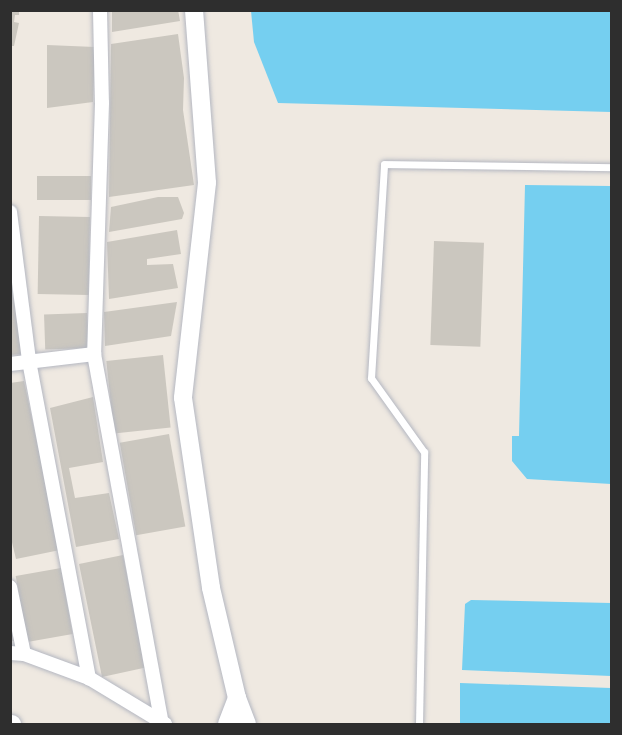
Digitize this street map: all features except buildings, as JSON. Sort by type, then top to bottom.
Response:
[{"type":"main road","points":[[194,10],[207,183],[183,398],[211,588],[237,698],[247,724]]},
{"type":"main road","points":[[227,724],[237,698]]},
{"type":"street","points":[[100,10],[102,103],[94,354],[163,723]]},
{"type":"street","points":[[10,212],[29,361],[89,678]]},
{"type":"street","points":[[10,364],[94,354]]},
{"type":"street","points":[[10,587],[17,654],[89,678],[163,723]]},
{"type":"lane","points":[[419,724],[424,452],[371,378],[384,164],[612,167]]},
{"type":"water","points":[[251,11],[611,11],[611,112],[278,103],[254,42]]},
{"type":"water","points":[[525,185],[611,186],[611,484],[527,479],[512,461],[512,436],[519,436]]},
{"type":"water","points":[[471,600],[611,603],[611,676],[462,670],[465,604]]},
{"type":"water","points":[[460,683],[611,688],[611,724],[460,724]]}]
